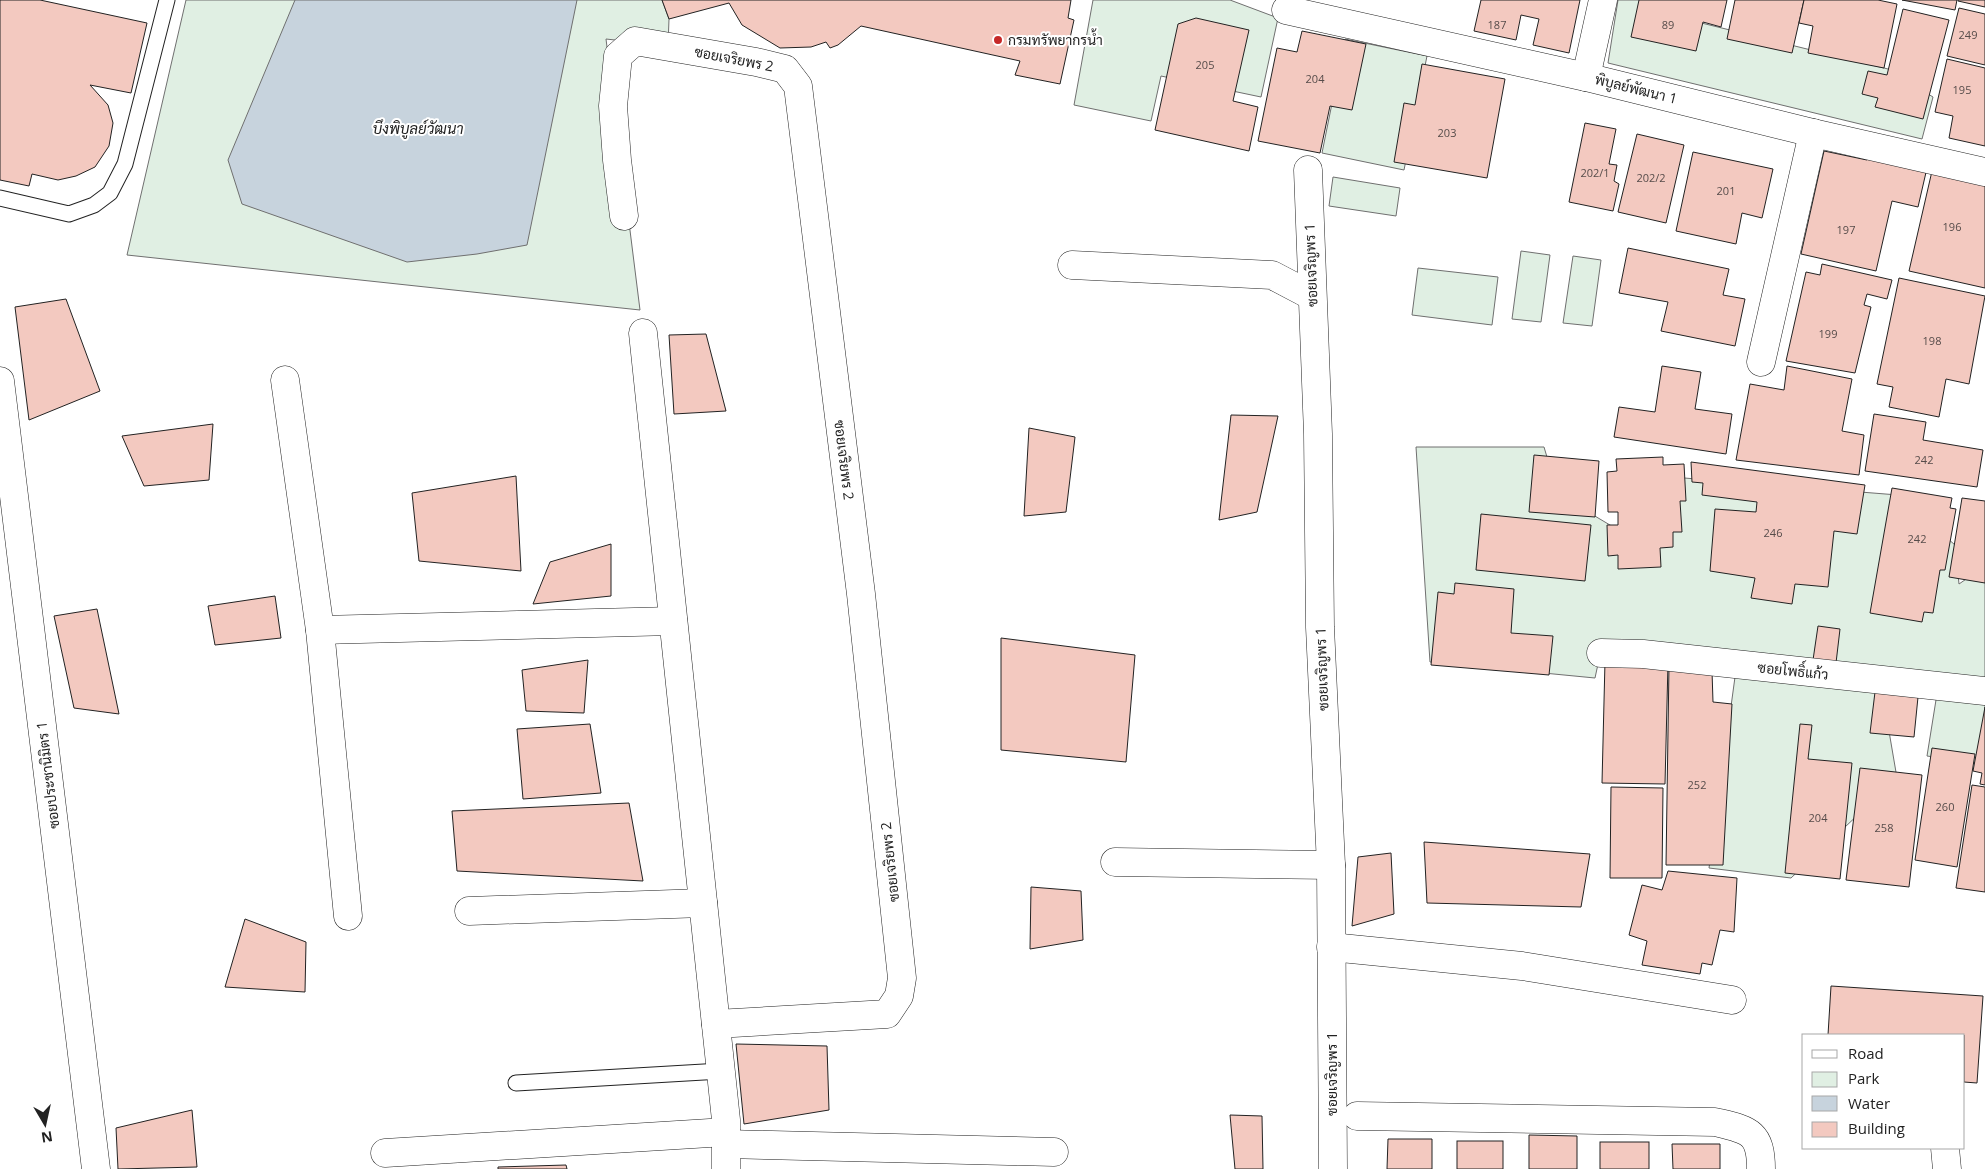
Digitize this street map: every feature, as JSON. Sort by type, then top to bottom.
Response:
[{"type":"street","points":[[1586,77],[1603,0]]},
{"type":"street","name":"พิบูลย์พัฒนา 1","points":[[1286,10],[1586,77],[1813,134],[1985,172]]},
{"type":"street","name":"ซอยเจริยพร 2","points":[[624,216],[613,106],[618,56],[636,41],[756,62],[784,69],[798,86],[860,584],[902,978],[899,996],[887,1014],[716,1024]]},
{"type":"street","points":[[1761,362],[1813,134]]},
{"type":"street","name":"ซอยเจริญพร 1","points":[[1308,170],[1318,444],[1320,627],[1331,865],[1333,1169]]},
{"type":"street","points":[[1072,265],[1272,275],[1312,296]]},
{"type":"street","points":[[643,333],[721,1071],[726,1148]]},
{"type":"street","points":[[285,380],[320,630],[348,916]]},
{"type":"street","name":"ซอยประชานิมิตร 1","points":[[0,381],[96,1169]]},
{"type":"street","points":[[320,630],[674,621]]},
{"type":"street","name":"ซอยโพธิ์แก้ว","points":[[1601,653],[1643,654],[1985,691]]},
{"type":"street","points":[[1115,862],[1331,865]]},
{"type":"street","points":[[469,910],[703,903]]},
{"type":"street","points":[[1332,948],[1522,966],[1732,1000]]},
{"type":"street","points":[[1357,1116],[1715,1122],[1745,1129],[1758,1142],[1761,1169]]},
{"type":"street","points":[[385,1154],[726,1148],[1054,1152]]},
{"type":"street","points":[[1945,1149],[1947,1169]]},
{"type":"lane","points":[[0,198],[69,214],[94,205],[110,193],[125,164],[167,0]]},
{"type":"lane","points":[[516,1083],[721,1071]]},
{"type":"green space","points":[[186,0],[662,0],[669,19],[668,46],[606,39],[640,310],[127,255]]},
{"type":"green space","points":[[1093,0],[1230,0],[1278,18],[1261,97],[1161,76],[1151,121],[1074,105]]},
{"type":"green space","points":[[1618,0],[1663,0],[1661,13],[1888,69],[1933,97],[1922,139],[1608,63]]},
{"type":"green space","points":[[1345,39],[1427,56],[1404,170],[1322,153]]},
{"type":"green space","points":[[1333,177],[1400,188],[1396,216],[1329,206]]},
{"type":"green space","points":[[1521,251],[1550,255],[1541,322],[1512,319]]},
{"type":"green space","points":[[1573,256],[1601,260],[1592,326],[1563,323]]},
{"type":"green space","points":[[1418,268],[1498,277],[1492,325],[1412,315]]},
{"type":"green space","points":[[1416,447],[1544,447],[1558,494],[1625,534],[1659,476],[1898,495],[1955,545],[1959,584],[1985,566],[1985,753],[1982,764],[1927,756],[1940,675],[1884,702],[1897,778],[1791,878],[1709,868],[1735,677],[1598,664],[1595,678],[1430,662]]},
{"type":"water","name":"บึงพิบูลย์วัฒนา","points":[[295,0],[577,0],[527,245],[477,254],[407,262],[242,204],[228,160]]},
{"type":"building","points":[[0,0],[40,0],[147,23],[131,93],[90,85],[108,105],[113,123],[109,146],[95,167],[76,176],[58,180],[32,174],[29,186],[0,180]]},
{"type":"building","name":"กรมทรัพยากรน้ำ","points":[[662,0],[1071,0],[1068,18],[1074,20],[1060,84],[1015,75],[1020,61],[861,26],[838,45],[830,48],[826,42],[811,47],[780,48],[742,25],[729,3],[669,19]]},
{"type":"building","points":[[1481,0],[1580,0],[1569,53],[1533,45],[1539,19],[1521,15],[1516,40],[1474,31]]},
{"type":"building","points":[[1639,0],[1727,0],[1721,27],[1703,22],[1696,51],[1631,37]]},
{"type":"building","points":[[1735,0],[1804,0],[1792,53],[1727,39]]},
{"type":"building","points":[[1804,0],[1878,0],[1897,4],[1884,68],[1808,53],[1813,26],[1799,23]]},
{"type":"building","points":[[1902,0],[1957,0],[1955,10]]},
{"type":"building","points":[[1985,0],[1985,7],[1958,1]]},
{"type":"building","points":[[1959,8],[1985,14],[1985,65],[1947,56]]},
{"type":"building","points":[[1903,9],[1949,20],[1923,119],[1875,107],[1878,98],[1862,94],[1868,71],[1887,75]]},
{"type":"building","points":[[1196,18],[1249,30],[1233,101],[1258,107],[1249,151],[1155,130],[1178,24]]},
{"type":"building","points":[[1302,31],[1366,44],[1352,110],[1330,106],[1320,153],[1258,141],[1277,48],[1297,52]]},
{"type":"building","points":[[1947,59],[1985,68],[1985,146],[1949,138],[1953,116],[1935,112]]},
{"type":"building","points":[[1422,64],[1505,79],[1487,178],[1394,162],[1404,103],[1415,105]]},
{"type":"building","points":[[1585,123],[1616,129],[1609,164],[1617,165],[1614,181],[1619,184],[1613,211],[1569,202]]},
{"type":"building","points":[[1637,134],[1684,145],[1666,223],[1618,212]]},
{"type":"building","points":[[1824,151],[1867,160],[1869,155],[1927,168],[1918,207],[1892,201],[1876,271],[1801,254]]},
{"type":"building","points":[[1693,152],[1773,169],[1762,218],[1742,213],[1736,244],[1676,231]]},
{"type":"building","points":[[1932,171],[1985,184],[1985,288],[1909,271]]},
{"type":"building","points":[[1628,248],[1729,269],[1723,295],[1745,299],[1735,346],[1661,331],[1668,302],[1619,293]]},
{"type":"building","points":[[1822,264],[1892,280],[1887,299],[1867,294],[1864,305],[1871,307],[1855,373],[1786,361],[1806,272],[1820,275]]},
{"type":"building","points":[[1899,278],[1985,296],[1969,384],[1946,379],[1939,417],[1889,407],[1893,387],[1877,384]]},
{"type":"building","points":[[66,299],[100,391],[29,420],[15,307]]},
{"type":"building","points":[[706,334],[726,411],[674,414],[669,335]]},
{"type":"building","points":[[1662,366],[1701,372],[1695,409],[1732,414],[1726,454],[1614,437],[1619,407],[1655,412]]},
{"type":"building","points":[[1787,366],[1852,379],[1842,431],[1864,435],[1859,475],[1736,460],[1750,384],[1784,390]]},
{"type":"building","points":[[1874,414],[1926,422],[1923,440],[1983,450],[1977,487],[1865,471]]},
{"type":"building","points":[[1231,415],[1278,416],[1257,512],[1219,520]]},
{"type":"building","points":[[213,424],[209,480],[144,486],[122,436]]},
{"type":"building","points":[[1029,428],[1075,437],[1066,512],[1024,516]]},
{"type":"building","points":[[1534,455],[1599,461],[1595,517],[1529,512]]},
{"type":"building","points":[[1663,457],[1663,465],[1684,464],[1686,501],[1680,501],[1682,532],[1673,532],[1673,547],[1660,548],[1661,567],[1618,569],[1618,555],[1608,556],[1607,525],[1618,525],[1618,512],[1608,512],[1607,472],[1617,471],[1616,459]]},
{"type":"building","points":[[1691,462],[1865,485],[1857,534],[1834,531],[1828,587],[1795,584],[1792,604],[1751,598],[1755,578],[1710,571],[1715,509],[1756,512],[1757,502],[1702,495],[1703,483],[1692,482]]},
{"type":"building","points":[[516,476],[521,571],[419,561],[412,493]]},
{"type":"building","points":[[1892,488],[1952,498],[1950,508],[1956,509],[1945,570],[1940,570],[1933,613],[1924,612],[1922,622],[1870,613]]},
{"type":"building","points":[[1962,498],[1985,501],[1985,583],[1949,577]]},
{"type":"building","points":[[1481,514],[1591,525],[1585,581],[1476,570]]},
{"type":"building","points":[[611,544],[611,596],[533,604],[550,562]]},
{"type":"building","points":[[1455,583],[1514,589],[1511,633],[1553,636],[1549,675],[1431,665],[1438,592],[1454,594]]},
{"type":"building","points":[[275,596],[281,638],[215,645],[208,606]]},
{"type":"building","points":[[97,609],[119,714],[74,708],[54,616]]},
{"type":"building","points":[[1818,626],[1840,629],[1836,663],[1813,660]]},
{"type":"building","points":[[1001,638],[1135,655],[1126,762],[1001,750]]},
{"type":"building","points":[[588,660],[584,713],[526,711],[522,670]]},
{"type":"building","points":[[1605,661],[1668,663],[1665,784],[1602,783]]},
{"type":"building","points":[[1669,665],[1712,671],[1713,702],[1732,704],[1723,865],[1666,865]]},
{"type":"building","points":[[1875,692],[1918,697],[1914,737],[1870,733]]},
{"type":"building","points":[[1985,707],[1985,785],[1980,784],[1982,773],[1973,771]]},
{"type":"building","points":[[590,724],[601,793],[523,799],[517,729]]},
{"type":"building","points":[[1800,724],[1812,725],[1808,759],[1852,763],[1840,879],[1785,873]]},
{"type":"building","points":[[1932,748],[1975,754],[1957,867],[1915,860]]},
{"type":"building","points":[[1860,768],[1922,775],[1909,887],[1846,880]]},
{"type":"building","points":[[1972,785],[1985,787],[1985,892],[1956,888]]},
{"type":"building","points":[[1611,787],[1663,788],[1662,878],[1610,878]]},
{"type":"building","points":[[629,803],[643,881],[457,871],[452,811]]},
{"type":"building","points":[[1424,842],[1590,854],[1581,907],[1427,903]]},
{"type":"building","points":[[1391,853],[1394,914],[1352,926],[1358,857]]},
{"type":"building","points":[[1668,871],[1737,878],[1734,932],[1720,930],[1712,965],[1702,963],[1700,974],[1642,965],[1647,941],[1629,935],[1642,885],[1662,890]]},
{"type":"building","points":[[1031,887],[1081,891],[1083,940],[1030,949]]},
{"type":"building","points":[[245,919],[306,942],[305,992],[225,987]]},
{"type":"building","points":[[1831,986],[1983,996],[1977,1083],[1965,1082],[1965,1034],[1828,1034]]},
{"type":"building","points":[[736,1044],[827,1046],[829,1110],[744,1124]]},
{"type":"building","points":[[192,1110],[197,1167],[118,1169],[116,1128]]},
{"type":"building","points":[[1230,1115],[1262,1116],[1263,1169],[1235,1169]]},
{"type":"building","points":[[1529,1135],[1577,1136],[1577,1169],[1529,1169]]},
{"type":"building","points":[[1388,1139],[1432,1139],[1432,1169],[1387,1169]]},
{"type":"building","points":[[1457,1141],[1503,1141],[1503,1169],[1457,1169]]},
{"type":"building","points":[[1600,1142],[1649,1142],[1649,1169],[1600,1169]]},
{"type":"building","points":[[1672,1144],[1720,1144],[1720,1169],[1673,1169]]},
{"type":"building","points":[[566,1165],[567,1169],[498,1169],[498,1167]]},
{"type":"place","name":"กรมทรัพยากรน้ำ","points":[[998,40]]}]
